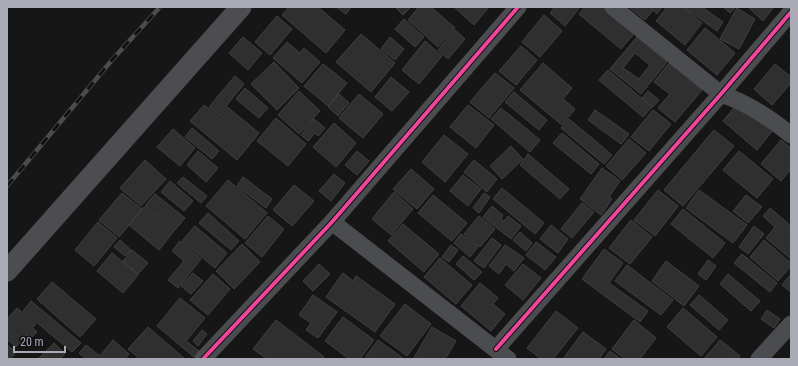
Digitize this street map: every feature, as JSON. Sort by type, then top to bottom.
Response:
[{"type":"main road","points":[[7,271],[241,7]]},
{"type":"street","points":[[203,359],[332,222],[518,7]]},
{"type":"street","points":[[613,7],[721,94],[740,101],[770,118],[791,134]]},
{"type":"street","points":[[332,222],[502,354],[791,12]]},
{"type":"street","points":[[759,359],[791,324]]},
{"type":"building","points":[[289,7],[318,7],[345,30],[326,53],[282,15]]},
{"type":"building","points":[[336,7],[351,7],[346,14]]},
{"type":"building","points":[[395,7],[411,7],[403,15]]},
{"type":"building","points":[[419,7],[431,7],[455,28],[438,47],[408,20]]},
{"type":"building","points":[[454,7],[489,7],[474,25]]},
{"type":"building","points":[[555,7],[580,7],[565,26],[550,13]]},
{"type":"building","points":[[585,7],[602,7],[634,34],[621,49],[579,14]]},
{"type":"building","points":[[629,7],[650,7],[653,10],[645,20]]},
{"type":"building","points":[[650,7],[662,7],[657,14]]},
{"type":"building","points":[[667,7],[683,7],[702,23],[685,45],[656,21]]},
{"type":"building","points":[[684,7],[702,7],[723,22],[717,31]]},
{"type":"building","points":[[723,7],[736,7],[730,13]]},
{"type":"building","points":[[748,7],[774,7],[763,21]]},
{"type":"building","points":[[737,8],[755,19],[739,49],[720,39]]},
{"type":"building","points":[[544,15],[562,31],[540,57],[522,42]]},
{"type":"building","points":[[277,16],[292,29],[270,55],[255,42]]},
{"type":"building","points":[[404,19],[424,37],[415,47],[395,29]]},
{"type":"building","points":[[705,28],[735,53],[717,75],[687,50]]},
{"type":"building","points":[[455,30],[465,39],[448,59],[438,50]]},
{"type":"building","points":[[361,34],[395,63],[371,92],[336,62]]},
{"type":"building","points":[[243,37],[262,53],[248,70],[229,53]]},
{"type":"building","points":[[390,37],[404,49],[395,60],[381,49]]},
{"type":"building","points":[[637,37],[667,62],[641,94],[610,69]],"holes":[[[635,53],[650,65],[639,79],[623,68]]]},
{"type":"building","points":[[425,41],[442,56],[419,84],[402,70]]},
{"type":"building","points":[[287,42],[300,53],[304,48],[320,62],[302,83],[273,58]]},
{"type":"building","points":[[521,46],[537,60],[516,85],[499,71]]},
{"type":"building","points":[[274,62],[299,88],[277,110],[251,84]]},
{"type":"building","points":[[543,63],[572,88],[563,99],[575,109],[562,125],[520,90]]},
{"type":"building","points":[[669,63],[702,90],[675,122],[658,108],[670,94],[654,82]]},
{"type":"building","points":[[323,64],[347,83],[328,106],[304,86]]},
{"type":"building","points":[[775,64],[791,77],[791,83],[772,105],[754,89]]},
{"type":"building","points":[[608,70],[652,107],[643,117],[599,80]]},
{"type":"building","points":[[495,73],[514,88],[489,118],[470,102]]},
{"type":"building","points":[[235,76],[244,84],[226,106],[259,133],[252,142],[209,107]]},
{"type":"building","points":[[391,77],[409,92],[392,111],[375,97]]},
{"type":"building","points":[[245,88],[268,108],[259,118],[236,99]]},
{"type":"building","points":[[299,91],[320,111],[299,134],[278,115]]},
{"type":"building","points":[[648,91],[659,100],[653,107],[642,98]]},
{"type":"building","points":[[514,92],[547,120],[539,130],[505,102]]},
{"type":"building","points":[[339,94],[349,103],[338,116],[328,107]]},
{"type":"building","points":[[359,94],[383,114],[363,138],[339,118]]},
{"type":"building","points":[[739,102],[773,130],[757,150],[723,121]]},
{"type":"building","points":[[204,105],[251,143],[237,160],[190,121]]},
{"type":"building","points":[[468,105],[494,125],[476,148],[450,127]]},
{"type":"building","points":[[501,108],[540,140],[530,152],[491,119]]},
{"type":"building","points":[[595,110],[629,134],[621,144],[588,120]]},
{"type":"building","points":[[653,110],[671,124],[649,151],[631,137]]},
{"type":"building","points":[[276,118],[306,144],[288,166],[257,141]]},
{"type":"building","points":[[314,119],[325,128],[318,136],[315,133],[308,141],[301,135]]},
{"type":"building","points":[[569,119],[612,155],[604,164],[561,128]]},
{"type":"building","points":[[334,123],[356,143],[336,167],[313,147]]},
{"type":"building","points":[[192,128],[219,151],[212,159],[185,137]]},
{"type":"building","points":[[173,129],[195,148],[180,166],[157,147]]},
{"type":"building","points":[[714,130],[734,146],[683,206],[664,190]]},
{"type":"building","points":[[562,133],[599,164],[591,174],[553,143]]},
{"type":"building","points":[[444,135],[468,154],[445,182],[422,162]]},
{"type":"building","points":[[629,139],[646,153],[622,180],[606,166]]},
{"type":"building","points":[[781,140],[791,148],[791,169],[781,181],[761,164]]},
{"type":"building","points":[[511,146],[523,159],[502,179],[490,166]]},
{"type":"building","points":[[198,151],[218,168],[206,182],[187,165]]},
{"type":"building","points":[[357,151],[369,161],[357,175],[345,165]]},
{"type":"building","points":[[739,151],[773,179],[757,198],[723,170]]},
{"type":"building","points":[[528,154],[569,189],[560,199],[520,165]]},
{"type":"building","points":[[145,160],[166,179],[141,206],[120,188]]},
{"type":"building","points":[[474,160],[497,179],[487,192],[464,172]]},
{"type":"building","points":[[602,168],[620,181],[609,197],[612,199],[601,215],[580,199]]},
{"type":"building","points":[[411,169],[434,189],[417,209],[393,189]]},
{"type":"building","points":[[334,174],[345,183],[331,201],[319,191]]},
{"type":"building","points":[[463,175],[481,189],[468,206],[450,191]]},
{"type":"building","points":[[183,177],[207,196],[201,203],[177,183]]},
{"type":"building","points":[[243,177],[272,199],[266,208],[237,186]]},
{"type":"building","points":[[228,180],[267,213],[245,239],[206,206]]},
{"type":"building","points":[[170,181],[193,201],[184,211],[161,192]]},
{"type":"building","points":[[294,185],[314,201],[292,226],[273,210]]},
{"type":"building","points":[[502,188],[544,223],[535,234],[493,199]]},
{"type":"building","points":[[658,190],[678,206],[655,236],[634,220]]},
{"type":"building","points":[[699,190],[747,225],[733,243],[686,208]]},
{"type":"building","points":[[394,192],[413,209],[391,235],[372,219]]},
{"type":"building","points":[[122,193],[142,209],[119,237],[99,220]]},
{"type":"building","points":[[484,193],[490,197],[479,213],[473,208]]},
{"type":"building","points":[[155,194],[185,218],[175,230],[145,206]]},
{"type":"building","points":[[433,195],[467,223],[452,241],[418,213]]},
{"type":"building","points":[[746,195],[762,207],[748,223],[733,211]]},
{"type":"building","points":[[582,203],[594,212],[572,238],[561,229]]},
{"type":"building","points":[[492,206],[503,215],[501,219],[504,221],[508,216],[521,226],[511,239],[483,217]]},
{"type":"building","points":[[144,207],[174,231],[159,250],[129,225]]},
{"type":"building","points":[[770,208],[791,226],[791,259],[766,238],[775,227],[763,216]]},
{"type":"building","points":[[683,209],[725,243],[713,258],[671,224]]},
{"type":"building","points":[[208,213],[239,241],[231,250],[199,223]]},
{"type":"building","points":[[268,216],[284,229],[262,257],[245,243]]},
{"type":"building","points":[[479,216],[495,229],[480,247],[464,234]]},
{"type":"building","points":[[631,220],[652,237],[630,264],[609,248]]},
{"type":"building","points":[[98,222],[117,238],[94,266],[75,250]]},
{"type":"building","points":[[403,224],[439,254],[424,272],[388,241]]},
{"type":"building","points":[[551,225],[568,239],[558,253],[540,239]]},
{"type":"building","points":[[195,226],[227,253],[215,268],[182,241]]},
{"type":"building","points":[[754,226],[764,234],[748,254],[739,247]]},
{"type":"building","points":[[520,232],[532,243],[526,251],[513,240]]},
{"type":"building","points":[[461,234],[478,247],[470,257],[454,243]]},
{"type":"building","points":[[492,238],[501,245],[484,268],[474,261]]},
{"type":"building","points":[[120,240],[131,250],[125,256],[114,247]]},
{"type":"building","points":[[764,240],[791,263],[791,266],[778,281],[750,257]]},
{"type":"building","points":[[180,241],[201,259],[178,288],[168,280],[184,261],[172,251]]},
{"type":"building","points":[[536,242],[556,257],[545,270],[526,255]]},
{"type":"building","points":[[242,244],[260,262],[234,289],[216,271]]},
{"type":"building","points":[[451,245],[458,250],[449,262],[442,257]]},
{"type":"building","points":[[505,245],[524,258],[514,271],[506,264],[499,274],[489,266]]},
{"type":"building","points":[[604,249],[623,263],[609,283],[648,311],[640,322],[582,279]]},
{"type":"building","points":[[132,250],[148,263],[138,274],[123,261]]},
{"type":"building","points":[[112,253],[138,275],[123,293],[97,271]]},
{"type":"building","points":[[742,254],[777,283],[770,292],[734,263]]},
{"type":"building","points":[[463,256],[482,272],[474,280],[456,264]]},
{"type":"building","points":[[440,258],[472,285],[456,304],[424,277]]},
{"type":"building","points":[[708,260],[716,266],[706,280],[698,274]]},
{"type":"building","points":[[666,261],[699,286],[684,306],[652,281]]},
{"type":"building","points":[[319,264],[330,274],[313,291],[303,281]]},
{"type":"building","points":[[523,264],[541,278],[523,300],[505,285]]},
{"type":"building","points":[[627,265],[673,300],[661,315],[615,281]]},
{"type":"building","points":[[193,273],[203,281],[191,294],[181,286]]},
{"type":"building","points":[[343,273],[353,281],[356,276],[395,304],[375,332],[326,297]]},
{"type":"building","points":[[213,274],[230,289],[208,315],[190,300]]},
{"type":"building","points":[[728,274],[760,301],[751,311],[720,284]]},
{"type":"building","points":[[791,274],[791,292],[782,285]]},
{"type":"building","points":[[52,282],[96,319],[80,337],[37,299]]},
{"type":"building","points":[[480,283],[498,298],[493,304],[505,314],[491,331],[461,306]]},
{"type":"building","points":[[313,295],[337,312],[318,338],[306,330],[311,323],[299,315]]},
{"type":"building","points":[[699,295],[728,320],[719,330],[690,305]]},
{"type":"building","points":[[180,298],[205,318],[186,341],[199,351],[194,357],[157,326]]},
{"type":"building","points":[[31,301],[81,343],[72,352],[23,311]]},
{"type":"building","points":[[405,304],[431,324],[407,356],[380,336]]},
{"type":"building","points":[[17,308],[36,324],[32,328],[37,332],[31,338],[27,335],[16,347],[7,339],[7,319]]},
{"type":"building","points":[[683,308],[717,337],[701,356],[667,327]]},
{"type":"building","points":[[767,310],[780,319],[774,328],[761,319]]},
{"type":"building","points":[[556,311],[578,328],[553,359],[541,359],[527,348]]},
{"type":"building","points":[[343,317],[374,340],[360,359],[349,359],[325,341]]},
{"type":"building","points":[[276,320],[324,357],[323,359],[267,359],[253,349]]},
{"type":"building","points":[[634,320],[656,338],[640,359],[625,359],[612,349]]},
{"type":"building","points":[[148,327],[185,359],[140,359],[128,349]]},
{"type":"building","points":[[432,327],[456,341],[445,359],[413,359]]},
{"type":"building","points":[[202,330],[207,334],[198,346],[193,341]]},
{"type":"building","points":[[583,332],[606,349],[599,359],[563,359]]},
{"type":"building","points":[[113,340],[129,354],[125,359],[86,359],[79,353],[86,345],[100,356]]},
{"type":"building","points":[[378,340],[404,359],[364,359]]},
{"type":"building","points":[[720,340],[740,356],[738,359],[704,359]]},
{"type":"building","points":[[54,343],[65,354],[60,359],[38,359]]},
{"type":"building","points":[[7,345],[16,352],[10,359],[7,359]]},
{"type":"building","points":[[610,351],[621,359],[604,359]]},
{"type":"railway","points":[[7,186],[112,60],[160,7]]},
{"type":"cycle path","points":[[203,359],[332,222],[518,7]]},
{"type":"cycle path","points":[[496,349],[721,94],[791,12]]}]
